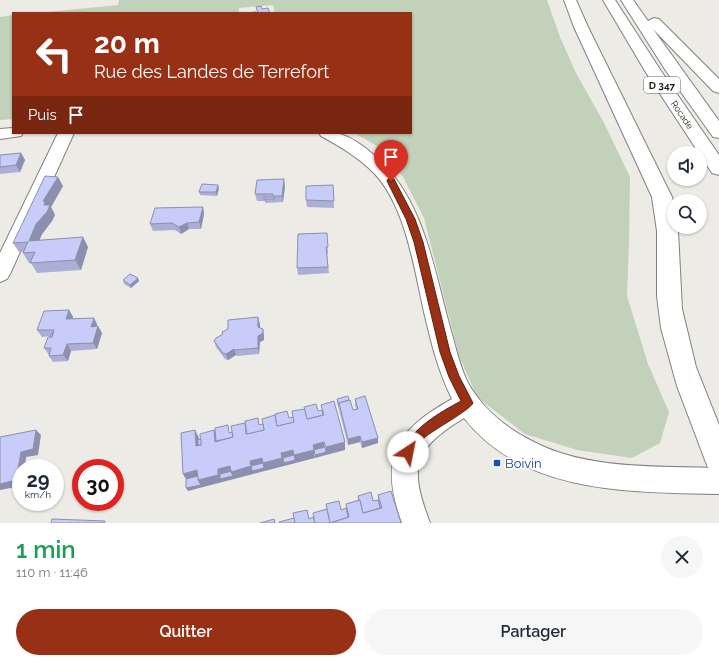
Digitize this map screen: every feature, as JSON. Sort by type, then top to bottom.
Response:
[{"type":"highway","points":[[570,0],[580,27],[657,185],[664,205],[667,227],[669,295],[673,325],[687,376],[719,460]]},
{"type":"highway","name":"Rocade","points":[[609,0],[653,71],[719,169]]},
{"type":"highway","name":"D 347","points":[[626,0],[674,71],[719,133]]},
{"type":"highway","points":[[630,0],[719,88]]},
{"type":"street","points":[[0,134],[12,133]]},
{"type":"street","points":[[0,274],[66,134]]},
{"type":"street","points":[[329,134],[345,141],[368,156],[391,181],[400,196],[418,242],[445,352],[454,377],[468,403],[486,424],[514,445],[546,461],[580,471],[640,478],[719,481]]},
{"type":"street","points":[[416,523],[407,497],[404,472],[408,452],[420,434],[454,410],[468,403]]},
{"type":"green space","points":[[119,0],[547,0],[560,37],[576,73],[604,123],[630,177],[627,296],[648,364],[669,412],[660,443],[632,458],[577,450],[525,434],[477,397],[459,356],[424,218],[403,177],[379,147],[356,134],[412,134],[412,12],[275,12],[273,5],[239,8],[239,12],[47,12],[118,5]]},
{"type":"green space","points":[[12,15],[12,119],[0,120],[0,17]]},
{"type":"building","points":[[261,6],[262,9],[268,8],[270,12],[258,12],[256,7]]},
{"type":"building","points":[[21,153],[16,165],[0,167],[0,155]]},
{"type":"building","points":[[45,176],[58,177],[43,201],[45,201],[44,205],[50,205],[47,212],[36,224],[29,241],[83,237],[75,260],[30,263],[35,252],[23,253],[28,242],[13,243]]},
{"type":"building","points":[[284,179],[282,196],[273,196],[273,194],[255,194],[257,180]]},
{"type":"building","points":[[202,184],[218,185],[216,192],[199,192]]},
{"type":"building","points":[[333,185],[334,201],[306,200],[306,186]]},
{"type":"building","points":[[264,197],[274,197],[274,199],[264,199]]},
{"type":"building","points":[[203,207],[199,222],[187,223],[179,227],[172,223],[150,224],[155,208]]},
{"type":"building","points":[[327,233],[328,247],[326,247],[328,267],[297,268],[298,234]]},
{"type":"building","points":[[130,274],[138,278],[130,285],[123,280]]},
{"type":"building","points":[[69,310],[66,319],[94,318],[91,327],[98,326],[93,343],[67,344],[63,355],[49,356],[51,348],[44,348],[48,337],[52,337],[54,330],[37,330],[44,311]]},
{"type":"building","points":[[258,317],[258,327],[263,329],[263,333],[258,336],[258,348],[234,349],[226,354],[223,353],[214,341],[223,334],[222,332],[228,329],[228,320]]},
{"type":"building","points":[[348,396],[349,400],[339,403],[339,406],[337,399]]},
{"type":"building","points":[[365,396],[378,438],[362,442],[360,436],[348,439],[339,403],[350,400],[353,410],[358,409],[355,399]]},
{"type":"building","points":[[334,401],[345,442],[326,447],[324,442],[313,445],[314,450],[294,455],[293,450],[281,453],[282,458],[263,463],[262,458],[250,461],[251,466],[231,472],[230,466],[218,469],[218,475],[198,480],[197,470],[183,474],[181,433],[195,430],[196,446],[201,445],[200,434],[214,430],[215,442],[233,437],[231,426],[245,423],[246,434],[264,430],[262,419],[275,415],[277,426],[294,422],[292,411],[305,409],[307,419],[324,415],[321,405]]},
{"type":"building","points":[[316,404],[318,411],[322,410],[323,415],[307,419],[304,407]]},
{"type":"building","points":[[287,411],[289,418],[293,417],[294,422],[277,426],[275,414]]},
{"type":"building","points":[[258,418],[259,425],[263,424],[264,430],[247,434],[245,421]]},
{"type":"building","points":[[228,425],[229,433],[232,432],[233,437],[216,441],[215,428]]},
{"type":"building","points":[[36,430],[33,449],[21,452],[20,459],[12,459],[12,481],[0,484],[0,437]]},
{"type":"building","points":[[201,439],[201,445],[198,445],[198,440]]},
{"type":"building","points":[[325,447],[326,452],[315,455],[314,450]]},
{"type":"building","points":[[294,455],[295,460],[284,463],[283,458]]},
{"type":"building","points":[[263,463],[264,468],[252,471],[251,466]]},
{"type":"building","points":[[232,471],[233,476],[220,479],[220,474]]},
{"type":"building","points":[[198,476],[198,480],[201,485],[186,488],[186,479]]},
{"type":"building","points":[[391,491],[401,523],[330,523],[349,517],[346,504],[360,500],[363,513],[382,508],[378,495]]},
{"type":"building","points":[[371,492],[373,501],[378,500],[380,508],[363,513],[358,496]]},
{"type":"building","points":[[339,501],[341,510],[346,508],[348,517],[330,523],[326,504]]},
{"type":"building","points":[[327,509],[330,523],[315,523],[313,513]]},
{"type":"building","points":[[307,510],[309,519],[313,517],[315,523],[295,523],[293,513]]},
{"type":"building","points":[[294,518],[295,523],[279,523],[279,522]]},
{"type":"building","points":[[52,519],[105,521],[104,523],[51,523]]},
{"type":"building","points":[[274,519],[275,523],[260,523]]},
{"type":"place","name":"Boivin","points":[[497,463]]},
{"type":"route","points":[[391,181],[400,196],[418,242],[445,352],[454,377],[468,403],[454,410],[420,434],[408,452]]}]
